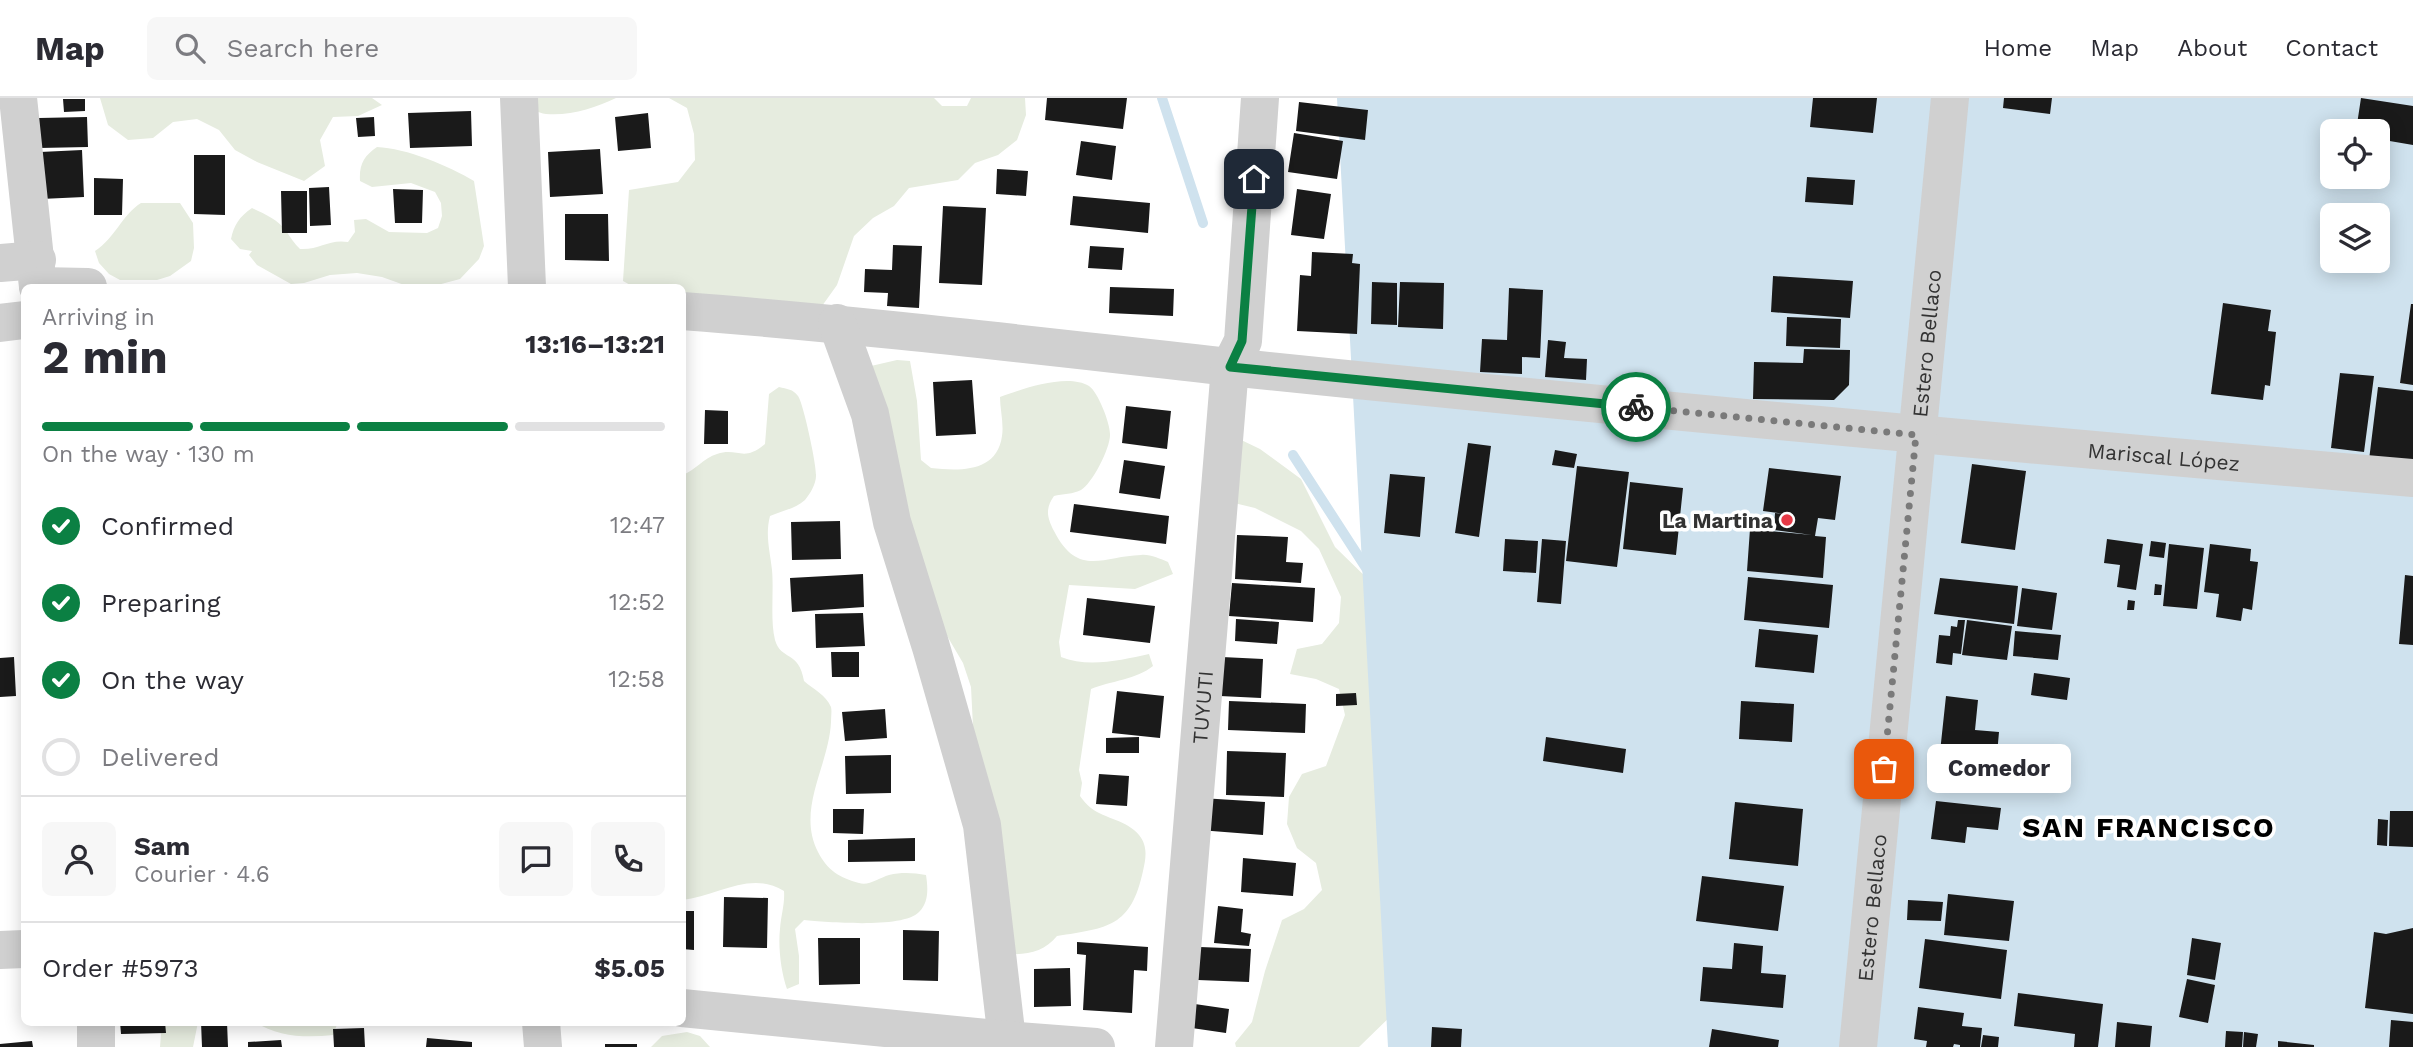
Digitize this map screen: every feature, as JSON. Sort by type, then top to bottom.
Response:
[{"type":"street","points":[[18,98],[28,274],[74,284]]},
{"type":"street","points":[[519,98],[527,284]]},
{"type":"street","points":[[1230,367],[1242,341],[1260,98]]},
{"type":"street","name":"Estero Bellaco","points":[[1858,1047],[1950,98]]},
{"type":"street","name":"Mariscal López","points":[[686,311],[837,323],[1230,367],[1916,435],[2413,478]]},
{"type":"street","points":[[0,323],[21,320]]},
{"type":"street","points":[[837,323],[870,414],[892,522],[982,825],[1007,1041]]},
{"type":"street","name":"TUYUTI","points":[[1174,1047],[1230,367]]},
{"type":"street","points":[[0,950],[21,949]]},
{"type":"street","points":[[686,1008],[1007,1041],[1096,1047]]},
{"type":"street","points":[[96,1026],[96,1047]]},
{"type":"street","points":[[541,1026],[543,1047]]},
{"type":"shaded area","points":[[100,98],[372,98],[382,105],[358,116],[333,117],[320,140],[325,166],[304,181],[235,150],[219,130],[197,119],[173,122],[153,138],[128,140],[108,125]]},
{"type":"shaded area","points":[[521,98],[616,98],[582,110],[555,114],[530,109],[521,104]]},
{"type":"shaded area","points":[[669,98],[934,98],[942,106],[967,106],[971,98],[1025,98],[1026,115],[1017,140],[998,155],[975,163],[958,180],[909,188],[894,206],[873,218],[854,236],[837,285],[822,306],[686,298],[686,284],[628,284],[623,281],[629,190],[678,182],[695,160],[694,134],[687,108]]},
{"type":"shaded area","points":[[377,147],[401,151],[427,159],[474,181],[484,246],[479,259],[460,279],[441,284],[402,284],[382,277],[357,273],[330,275],[291,284],[257,265],[249,255],[252,251],[240,249],[231,239],[238,222],[252,208],[279,223],[300,249],[348,242],[355,232],[354,220],[366,219],[389,232],[427,233],[438,228],[442,216],[441,203],[435,192],[411,183],[372,187],[360,181],[363,161]]},
{"type":"shaded area","points":[[141,203],[180,203],[193,223],[194,248],[191,261],[170,276],[157,280],[120,280],[109,274],[99,263],[95,251]]},
{"type":"shaded area","points":[[897,360],[910,361],[917,401],[921,460],[931,468],[964,469],[985,463],[993,457],[1002,436],[1000,397],[1057,382],[1080,382],[1089,386],[1096,394],[1106,416],[1109,440],[1100,465],[1090,481],[1081,490],[1054,496],[1048,509],[1052,526],[1063,546],[1082,560],[1148,555],[1168,562],[1173,574],[1135,589],[1069,585],[1059,642],[1061,657],[1094,662],[1149,654],[1153,666],[1132,677],[1091,689],[1079,770],[1081,798],[1097,812],[1134,830],[1144,843],[1145,857],[1132,904],[1115,922],[1057,936],[1042,949],[1029,953],[1009,954],[975,766],[971,687],[963,663],[943,629],[858,369]]},
{"type":"shaded area","points":[[779,387],[798,396],[816,470],[814,486],[805,500],[770,516],[768,530],[775,640],[781,651],[798,664],[804,681],[823,696],[831,709],[829,738],[812,804],[812,836],[826,864],[846,879],[866,883],[894,874],[921,874],[926,875],[927,890],[925,904],[919,912],[898,921],[864,923],[804,920],[795,929],[799,984],[787,989],[779,944],[784,891],[772,885],[746,884],[686,899],[686,473],[717,454],[751,453],[765,444],[769,394]]},
{"type":"shaded area","points":[[1235,437],[1260,449],[1301,479],[1335,547],[1373,584],[1397,1010],[1359,1047],[1236,1047],[1235,1043],[1252,1022],[1282,920],[1304,909],[1322,890],[1316,863],[1297,848],[1287,824],[1289,797],[1302,774],[1326,766],[1345,715],[1339,689],[1316,679],[1290,674],[1297,649],[1322,644],[1339,623],[1341,597],[1319,549],[1301,531],[1255,508],[1230,502]]},
{"type":"shaded area","points":[[162,1026],[197,1026],[193,1047],[160,1047]]},
{"type":"shaded area","points":[[336,1026],[333,1035],[313,1036],[293,1035],[264,1027]]},
{"type":"shaded area","points":[[687,1032],[700,1036],[710,1047],[651,1047],[662,1036]]},
{"type":"water","points":[[1337,98],[2413,98],[2413,1047],[1388,1047]]},
{"type":"building","points":[[1047,98],[1127,98],[1123,129],[1045,120]]},
{"type":"building","points":[[1813,98],[1877,98],[1873,133],[1810,127]]},
{"type":"building","points":[[2004,98],[2052,98],[2050,114],[2003,108]]},
{"type":"building","points":[[2361,98],[2413,106],[2413,145],[2390,141],[2390,119],[2358,119]]},
{"type":"building","points":[[63,99],[85,99],[85,111],[64,112]]},
{"type":"building","points":[[1299,102],[1368,110],[1365,140],[1296,131]]},
{"type":"building","points":[[471,111],[472,146],[410,148],[408,113]]},
{"type":"building","points":[[648,113],[651,148],[618,151],[615,117]]},
{"type":"building","points":[[87,117],[88,147],[39,148],[39,118]]},
{"type":"building","points":[[374,117],[375,136],[358,137],[356,118]]},
{"type":"building","points":[[1294,133],[1343,141],[1337,179],[1288,172]]},
{"type":"building","points":[[1081,141],[1116,146],[1112,180],[1076,175]]},
{"type":"building","points":[[600,149],[603,194],[550,197],[548,152]]},
{"type":"building","points":[[82,150],[84,197],[41,199],[40,152]]},
{"type":"building","points":[[194,155],[225,155],[225,215],[194,214]]},
{"type":"building","points":[[997,169],[1028,171],[1026,196],[996,194]]},
{"type":"building","points":[[1807,177],[1855,180],[1853,205],[1805,202]]},
{"type":"building","points":[[94,178],[123,179],[122,215],[94,215]]},
{"type":"building","points":[[329,187],[331,225],[310,226],[309,188]]},
{"type":"building","points":[[393,189],[423,190],[422,223],[395,223]]},
{"type":"building","points":[[1297,189],[1331,194],[1324,239],[1291,235]]},
{"type":"building","points":[[281,191],[307,191],[307,233],[282,233]]},
{"type":"building","points":[[1073,196],[1150,203],[1148,233],[1070,225]]},
{"type":"building","points":[[943,206],[986,208],[982,285],[939,283]]},
{"type":"building","points":[[565,214],[608,214],[609,261],[565,260]]},
{"type":"building","points":[[893,245],[922,246],[919,308],[887,306],[888,293],[864,292],[865,269],[892,270]]},
{"type":"building","points":[[1090,246],[1124,248],[1122,270],[1088,268]]},
{"type":"building","points":[[1312,252],[1353,254],[1352,263],[1360,264],[1357,334],[1297,331],[1300,275],[1311,276]]},
{"type":"building","points":[[1773,276],[1853,281],[1850,318],[1771,312]]},
{"type":"building","points":[[1372,282],[1397,283],[1397,325],[1371,324]]},
{"type":"building","points":[[1400,282],[1444,283],[1443,329],[1398,327]]},
{"type":"building","points":[[1110,287],[1174,289],[1173,316],[1109,313]]},
{"type":"building","points":[[1509,288],[1543,290],[1540,358],[1522,357],[1522,374],[1480,372],[1482,339],[1507,340]]},
{"type":"building","points":[[2223,303],[2271,310],[2268,331],[2276,332],[2270,386],[2265,385],[2263,400],[2211,394]]},
{"type":"building","points":[[2413,304],[2413,385],[2400,383]]},
{"type":"building","points":[[1787,317],[1841,319],[1840,348],[1786,346]]},
{"type":"building","points":[[1548,340],[1566,342],[1564,358],[1587,359],[1586,380],[1545,377]]},
{"type":"building","points":[[1804,349],[1850,350],[1849,385],[1834,400],[1753,399],[1754,362],[1803,363]]},
{"type":"building","points":[[2340,373],[2374,376],[2364,452],[2331,448]]},
{"type":"building","points":[[972,380],[976,434],[936,436],[933,382]]},
{"type":"building","points":[[2378,387],[2413,391],[2413,466],[2369,460]]},
{"type":"building","points":[[1126,406],[1171,411],[1167,449],[1122,443]]},
{"type":"building","points":[[705,410],[728,411],[728,444],[704,444]]},
{"type":"building","points":[[1468,443],[1491,446],[1479,537],[1455,533]]},
{"type":"building","points":[[1555,450],[1577,454],[1574,468],[1552,465]]},
{"type":"building","points":[[1124,460],[1165,466],[1160,499],[1119,493]]},
{"type":"building","points":[[1972,464],[2026,471],[2015,550],[1961,543]]},
{"type":"building","points":[[1577,466],[1629,472],[1617,567],[1566,561]]},
{"type":"building","points":[[1769,468],[1841,476],[1835,520],[1818,518],[1815,536],[1826,537],[1823,578],[1747,571],[1750,529],[1812,535],[1774,530],[1775,513],[1786,514],[1763,511]]},
{"type":"building","points":[[1390,474],[1425,477],[1420,537],[1384,533]]},
{"type":"building","points":[[1630,482],[1683,488],[1676,555],[1623,549]]},
{"type":"building","points":[[1074,504],[1169,516],[1166,544],[1070,532]]},
{"type":"building","points":[[840,521],[841,559],[792,560],[791,522]]},
{"type":"building","points":[[1237,535],[1288,537],[1286,562],[1303,563],[1301,583],[1235,579]]},
{"type":"building","points":[[1505,539],[1538,541],[1536,573],[1503,571]]},
{"type":"building","points":[[1542,539],[1566,541],[1561,604],[1537,602]]},
{"type":"building","points":[[2107,539],[2143,544],[2136,590],[2117,587],[2120,565],[2104,563]]},
{"type":"building","points":[[2151,541],[2166,543],[2164,558],[2149,556]]},
{"type":"building","points":[[2169,544],[2204,548],[2197,609],[2163,606]]},
{"type":"building","points":[[2210,544],[2251,549],[2250,561],[2258,562],[2252,610],[2243,608],[2241,621],[2216,617],[2219,594],[2204,592]]},
{"type":"building","points":[[863,574],[864,607],[792,612],[790,578]]},
{"type":"building","points":[[2405,575],[2413,576],[2413,645],[2399,644]]},
{"type":"building","points":[[1748,577],[1833,585],[1829,628],[1744,620]]},
{"type":"building","points":[[1940,578],[2018,586],[2014,624],[1934,614]]},
{"type":"building","points":[[1232,583],[1315,588],[1313,622],[1229,616]]},
{"type":"building","points":[[2155,584],[2162,585],[2161,595],[2154,595]]},
{"type":"building","points":[[2022,588],[2057,593],[2052,630],[2017,626]]},
{"type":"building","points":[[1087,598],[1155,606],[1150,643],[1083,635]]},
{"type":"building","points":[[2128,600],[2135,601],[2134,610],[2127,610]]},
{"type":"building","points":[[863,613],[865,646],[816,648],[815,614]]},
{"type":"building","points":[[1236,619],[1279,622],[1277,644],[1235,641]]},
{"type":"building","points":[[1958,620],[1965,620],[1961,654],[1953,653],[1952,665],[1936,663],[1939,635],[1950,636],[1951,626],[1957,627]]},
{"type":"building","points":[[1967,620],[2012,626],[2007,660],[1962,655]]},
{"type":"building","points":[[1759,629],[1818,635],[1814,673],[1755,667]]},
{"type":"building","points":[[2015,631],[2061,635],[2058,660],[2013,656]]},
{"type":"building","points":[[831,652],[859,652],[859,677],[832,677]]},
{"type":"building","points":[[14,657],[16,696],[0,697],[0,658]]},
{"type":"building","points":[[1222,657],[1263,659],[1261,698],[1220,696]]},
{"type":"building","points":[[2034,673],[2070,678],[2067,700],[2031,695]]},
{"type":"building","points":[[1117,691],[1164,696],[1160,738],[1112,733]]},
{"type":"building","points":[[1356,693],[1357,705],[1336,706],[1336,694]]},
{"type":"building","points":[[1946,696],[1978,700],[1975,730],[1999,732],[1995,777],[1938,771]]},
{"type":"building","points":[[1229,701],[1306,704],[1305,733],[1228,730]]},
{"type":"building","points":[[1741,701],[1794,704],[1792,742],[1739,739]]},
{"type":"building","points":[[885,709],[887,738],[845,741],[842,712]]},
{"type":"building","points":[[1139,737],[1139,753],[1106,753],[1106,738]]},
{"type":"building","points":[[1546,737],[1626,749],[1623,773],[1543,761]]},
{"type":"building","points":[[1227,751],[1286,753],[1284,797],[1226,795]]},
{"type":"building","points":[[891,755],[891,793],[846,794],[845,756]]},
{"type":"building","points":[[1099,774],[1129,776],[1127,806],[1096,804]]},
{"type":"building","points":[[1201,798],[1265,802],[1263,835],[1199,830]]},
{"type":"building","points":[[1936,801],[2001,808],[1998,830],[1967,827],[1965,843],[1931,839]]},
{"type":"building","points":[[1735,802],[1803,809],[1798,866],[1729,859]]},
{"type":"building","points":[[833,809],[864,809],[863,834],[833,833]]},
{"type":"building","points":[[2390,811],[2413,811],[2413,847],[2389,846]]},
{"type":"building","points":[[2378,819],[2388,820],[2387,846],[2377,845]]},
{"type":"building","points":[[915,838],[915,861],[848,862],[848,840]]},
{"type":"building","points":[[1243,858],[1296,863],[1293,896],[1241,892]]},
{"type":"building","points":[[1702,876],[1784,886],[1778,931],[1696,921]]},
{"type":"building","points":[[1948,894],[2014,901],[2009,941],[1944,935]]},
{"type":"building","points":[[724,897],[768,898],[767,948],[723,947]]},
{"type":"building","points":[[1908,900],[1943,902],[1941,921],[1907,920]]},
{"type":"building","points":[[1218,906],[1243,909],[1241,932],[1251,934],[1249,946],[1214,943]]},
{"type":"building","points":[[686,911],[694,911],[694,950],[686,949]]},
{"type":"building","points":[[2413,928],[2413,1014],[2365,1008],[2374,932],[2386,934]]},
{"type":"building","points":[[903,930],[939,931],[938,981],[903,980]]},
{"type":"building","points":[[818,938],[860,938],[860,984],[819,985]]},
{"type":"building","points":[[2192,938],[2221,943],[2215,980],[2187,975]]},
{"type":"building","points":[[1925,939],[2007,950],[2001,999],[1919,988]]},
{"type":"building","points":[[1077,942],[1148,947],[1147,971],[1134,970],[1132,1013],[1083,1010],[1086,955],[1077,954]]},
{"type":"building","points":[[1734,943],[1763,946],[1761,973],[1786,975],[1783,1008],[1700,1001],[1703,967],[1732,969]]},
{"type":"building","points":[[1200,947],[1251,949],[1249,982],[1198,980]]},
{"type":"building","points":[[1070,968],[1071,1006],[1034,1007],[1034,969]]},
{"type":"building","points":[[2187,979],[2215,985],[2208,1023],[2179,1017]]},
{"type":"building","points":[[2018,993],[2103,1004],[2098,1047],[2074,1047],[2075,1034],[2014,1026]]},
{"type":"building","points":[[1188,1003],[1229,1009],[1226,1033],[1185,1027]]},
{"type":"building","points":[[1918,1007],[1964,1013],[1962,1026],[1982,1028],[1980,1047],[1960,1047],[1954,1044],[1953,1047],[1926,1047],[1927,1041],[1914,1039]]},
{"type":"building","points":[[2391,1020],[2413,1022],[2413,1047],[2389,1047]]},
{"type":"building","points":[[2117,1022],[2152,1026],[2150,1047],[2115,1047]]},
{"type":"building","points":[[120,1026],[165,1026],[166,1033],[121,1034]]},
{"type":"building","points":[[201,1026],[227,1026],[228,1047],[202,1047]]},
{"type":"building","points":[[1432,1027],[1462,1029],[1461,1047],[1431,1047]]},
{"type":"building","points":[[364,1028],[365,1047],[334,1047],[333,1029]]},
{"type":"building","points":[[1712,1029],[1779,1040],[1778,1047],[1709,1047]]},
{"type":"building","points":[[2226,1031],[2243,1032],[2242,1047],[2225,1047]]},
{"type":"building","points":[[2244,1032],[2258,1034],[2256,1047],[2243,1047]]},
{"type":"building","points":[[1983,1035],[1999,1037],[1998,1047],[1981,1047]]},
{"type":"building","points":[[427,1038],[472,1042],[472,1047],[426,1047]]},
{"type":"building","points":[[281,1040],[282,1047],[248,1047],[248,1042]]},
{"type":"building","points":[[32,1041],[33,1047],[0,1047],[0,1044]]},
{"type":"building","points":[[2278,1041],[2314,1045],[2314,1047],[2278,1047]]},
{"type":"building","points":[[605,1044],[637,1044],[637,1047],[605,1047]]},
{"type":"waterway","points":[[1162,98],[1203,223]]},
{"type":"waterway","points":[[1293,455],[1368,571]]},
{"type":"way so far","points":[[1636,407],[1916,435],[1884,769]]},
{"type":"place","name":"La Martina","points":[[1787,520]]},
{"type":"place","name":"Comedor","points":[[1884,769]]},
{"type":"district","name":"SAN FRANCISCO","points":[[2149,827]]},
{"type":"route","points":[[1254,179],[1242,341],[1230,367],[1636,407]]}]
